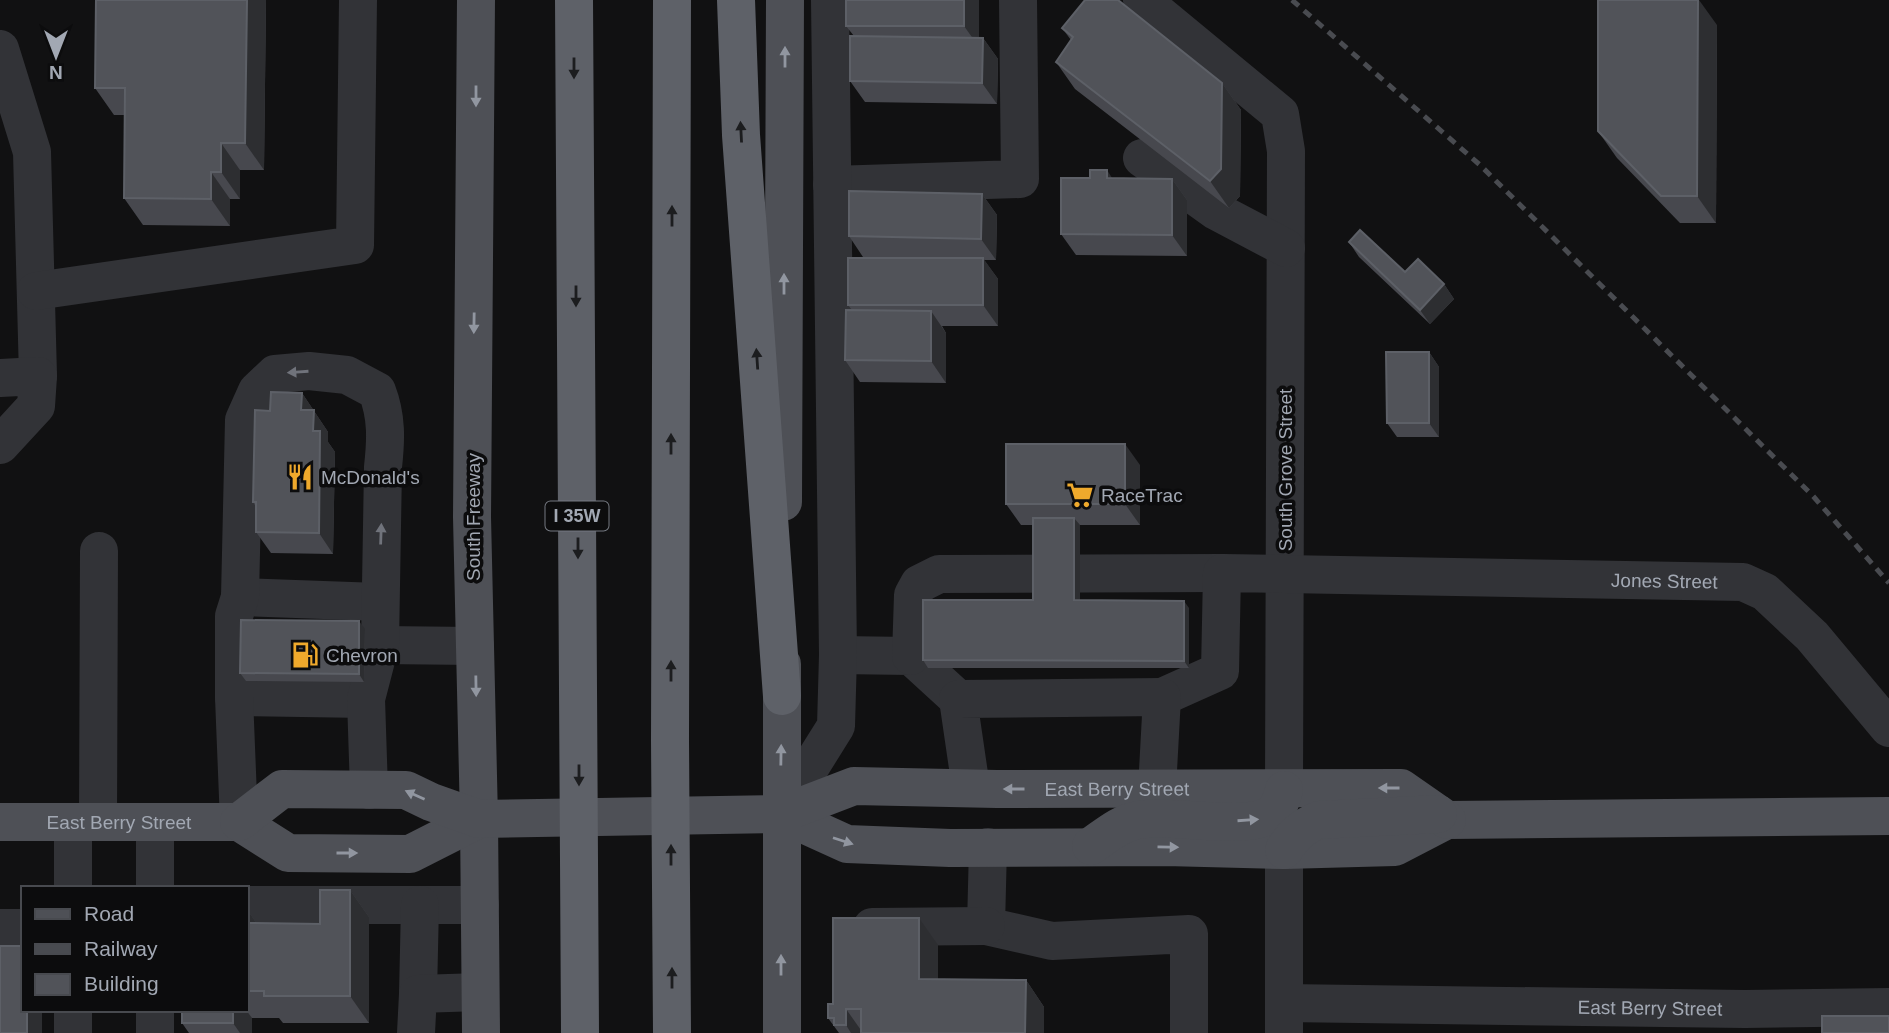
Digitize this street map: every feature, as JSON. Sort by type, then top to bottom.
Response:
[{"type":"highway","name":"I 35W","points":[[574,0],[580,1033]]},
{"type":"highway","points":[[672,0],[670,753],[673,1033]]},
{"type":"highway","points":[[736,0],[742,148],[782,696]]},
{"type":"main road","name":"South Freeway","points":[[475,0],[472,517],[475,646],[497,819],[480,905],[481,1033]]},
{"type":"main road","points":[[782,1033],[780,814],[785,0]]},
{"type":"main road","name":"East Berry Street","points":[[239,822],[282,789],[406,790],[431,802],[497,819],[780,814],[854,786],[1284,790],[1401,788],[1442,817]]},
{"type":"main road","points":[[1089,847],[1119,826],[1137,820],[1254,820],[1269,816],[1279,808],[1284,790]]},
{"type":"main road","name":"East Berry Street","points":[[780,814],[847,844],[1284,850],[1395,847],[1442,817],[1889,816]]},
{"type":"main road","name":"East Berry Street","points":[[0,822],[239,822],[292,853],[410,854],[497,819]]},
{"type":"street","points":[[36,291],[355,245],[358,0]]},
{"type":"street","points":[[780,814],[836,726],[838,655],[830,0]]},
{"type":"street","points":[[832,185],[1020,180],[1018,0]]},
{"type":"street","name":"South Grove Street","points":[[1142,0],[1280,114],[1286,151],[1284,790]]},
{"type":"street","points":[[0,49],[32,152],[38,376],[36,406],[0,445]]},
{"type":"street","points":[[1142,158],[1216,211],[1286,248]]},
{"type":"street","points":[[239,822],[234,616],[240,597],[244,420],[257,391],[275,374],[309,371],[347,375],[377,391],[385,412],[380,645],[366,699],[369,790]]},
{"type":"street","points":[[0,378],[38,376]]},
{"type":"street","points":[[73,886],[86,822],[99,551]]},
{"type":"street","points":[[958,699],[1162,697],[1220,671],[1222,573]]},
{"type":"street","points":[[911,656],[912,595],[919,584],[939,574],[1285,573]]},
{"type":"street","name":"Jones Street","points":[[1285,573],[1743,582],[1765,592],[1812,636],[1889,728]]},
{"type":"street","points":[[240,597],[379,602]]},
{"type":"street","points":[[380,645],[475,646]]},
{"type":"street","points":[[838,655],[911,656],[958,699],[971,788]]},
{"type":"street","points":[[234,697],[366,699]]},
{"type":"street","points":[[1157,789],[1162,697]]},
{"type":"street","points":[[155,823],[155,886]]},
{"type":"street","points":[[986,926],[988,847]]},
{"type":"street","points":[[1284,850],[1284,1018]]},
{"type":"street","points":[[291,905],[292,853]]},
{"type":"street","points":[[248,905],[480,905]]},
{"type":"street","points":[[416,1033],[420,905]]},
{"type":"street","points":[[844,946],[862,928],[986,926],[1052,941],[1189,934],[1189,1033]]},
{"type":"street","points":[[0,928],[21,928]]},
{"type":"street","points":[[418,994],[480,992]]},
{"type":"street","name":"East Berry Street","points":[[1284,1018],[1745,1021],[1889,1007]]},
{"type":"street","points":[[73,1012],[73,1033]]},
{"type":"street","points":[[155,1012],[155,1033]]},
{"type":"building","points":[[96,0],[247,0],[245,143],[221,143],[221,172],[211,172],[211,199],[124,198],[125,88],[95,88]]},
{"type":"building","points":[[846,0],[964,0],[964,26],[846,26]]},
{"type":"building","points":[[1085,0],[1118,0],[1222,83],[1221,169],[1210,181],[1056,62],[1073,37],[1062,28]]},
{"type":"building","points":[[1598,0],[1698,0],[1697,196],[1661,196],[1598,131]]},
{"type":"building","points":[[850,36],[983,38],[982,83],[850,81]]},
{"type":"building","points":[[1090,170],[1107,170],[1107,178],[1172,179],[1172,235],[1061,234],[1061,178],[1090,178]]},
{"type":"building","points":[[849,191],[982,194],[981,239],[849,236]]},
{"type":"building","points":[[1360,230],[1405,272],[1418,259],[1444,284],[1420,310],[1349,242]]},
{"type":"building","points":[[848,258],[983,258],[983,305],[848,305]]},
{"type":"building","points":[[846,310],[931,311],[931,361],[845,360]]},
{"type":"building","points":[[1386,352],[1429,352],[1429,423],[1387,423]]},
{"type":"building","points":[[271,392],[302,393],[301,410],[314,410],[313,431],[320,431],[319,533],[256,532],[256,502],[253,502],[255,410],[270,411]]},
{"type":"building","points":[[1006,444],[1125,444],[1125,504],[1006,504]]},
{"type":"building","name":"RaceTrac","points":[[1033,518],[1074,518],[1074,600],[1184,601],[1184,661],[923,660],[923,600],[1033,600]]},
{"type":"building","name":"Chevron","points":[[241,620],[359,621],[359,674],[240,673]]},
{"type":"building","points":[[320,890],[350,890],[350,996],[264,996],[264,991],[248,991],[248,923],[320,924]]},
{"type":"building","points":[[833,918],[919,918],[919,979],[1026,980],[1025,1033],[861,1033],[861,1009],[846,1009],[846,1025],[834,1025],[834,1018],[828,1018],[828,1004],[833,1004]]},
{"type":"building","points":[[0,946],[21,946],[21,1012],[27,1012],[27,1033],[0,1033]]},
{"type":"building","points":[[182,1012],[233,1012],[233,1023],[182,1023]]},
{"type":"building","points":[[1822,1016],[1889,1016],[1889,1033],[1822,1033]]},
{"type":"railway","points":[[1292,0],[1480,165],[1813,496],[1889,583]]},
{"type":"place","name":"McDonald's","points":[[300,477]]},
{"type":"place","name":"RaceTrac","points":[[1080,495]]},
{"type":"place","name":"Chevron","points":[[305,655]]}]
